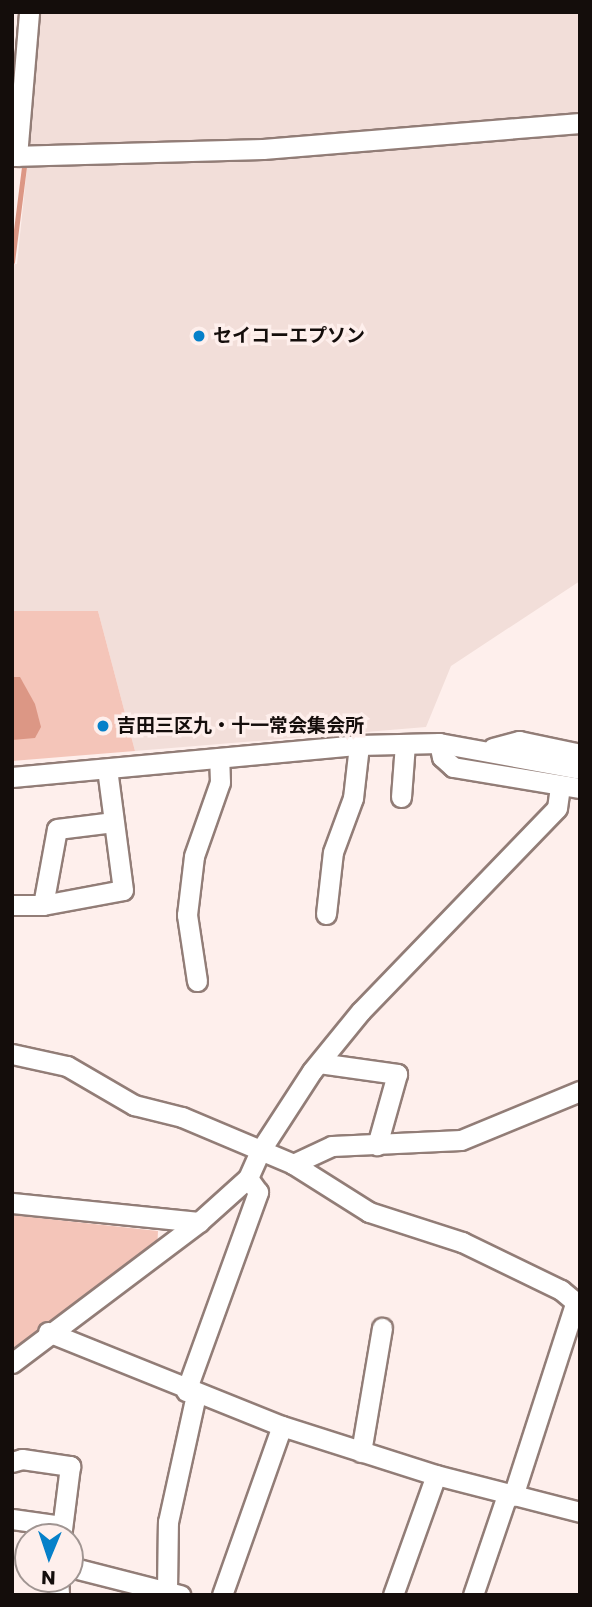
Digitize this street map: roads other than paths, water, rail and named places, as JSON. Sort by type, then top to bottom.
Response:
[{"type":"street","points":[[29,12],[15,156],[263,149],[580,123]]},
{"type":"street","points":[[488,749],[519,741],[580,754]]},
{"type":"street","points":[[439,743],[442,757],[453,767],[520,775],[560,787],[580,788]]},
{"type":"street","points":[[12,777],[359,745],[439,743],[488,749],[580,769]]},
{"type":"street","points":[[401,797],[405,744]]},
{"type":"street","points":[[326,914],[333,852],[353,798],[359,745]]},
{"type":"street","points":[[197,981],[187,915],[194,856],[220,782],[219,758]]},
{"type":"street","points":[[12,905],[43,905],[123,890],[107,769]]},
{"type":"street","points":[[12,1363],[48,1332],[199,1222],[248,1178],[260,1151],[319,1063],[361,1011],[557,808],[560,787]]},
{"type":"street","points":[[43,905],[57,829],[114,822]]},
{"type":"street","points":[[12,1054],[67,1066],[134,1105],[183,1117],[293,1164],[369,1212],[462,1242],[561,1290],[577,1305],[473,1595]]},
{"type":"street","points":[[319,1063],[397,1074],[377,1145]]},
{"type":"street","points":[[293,1164],[332,1146],[461,1140],[580,1091]]},
{"type":"street","points":[[84,1572],[124,1589],[173,1592],[168,1522],[191,1393],[258,1192],[248,1178]]},
{"type":"street","points":[[12,1203],[199,1222]]},
{"type":"street","points":[[361,1452],[382,1328]]},
{"type":"street","points":[[48,1332],[191,1393],[282,1426],[436,1475],[580,1512]]},
{"type":"street","points":[[222,1595],[282,1426]]},
{"type":"street","points":[[12,1462],[22,1459],[70,1466],[63,1523]]},
{"type":"street","points":[[394,1595],[436,1475]]},
{"type":"waterway","points":[[12,262],[24,167]]},
{"type":"place","name":"セイコーエプソン","points":[[199,336]]},
{"type":"place","name":"吉田三区九・十一常会集会所","points":[[103,726]]}]
